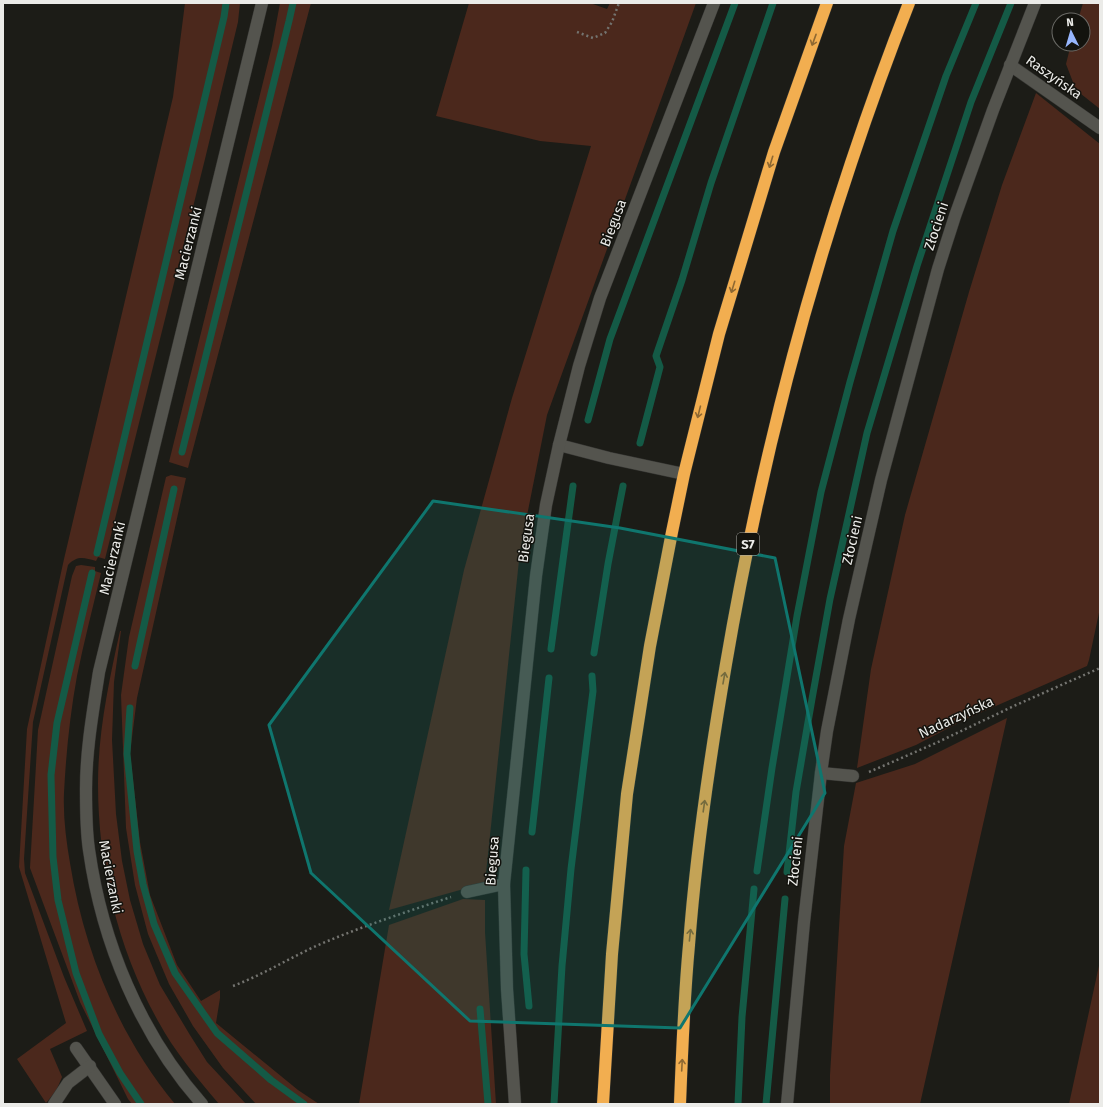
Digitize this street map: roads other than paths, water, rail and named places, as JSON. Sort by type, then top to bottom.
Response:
[{"type":"highway","points":[[603,1104],[612,954],[627,794],[650,646],[684,474],[719,334],[774,152],[827,3]]},
{"type":"highway","name":"S7","points":[[680,1104],[689,945],[700,832],[713,738],[734,617],[749,542],[772,438],[796,341],[832,222],[870,109],[909,3]]},
{"type":"street","name":"Macierzanki","points":[[202,1104],[191,1091],[152,1035],[131,995],[114,953],[100,906],[88,849],[86,788],[89,736],[99,672],[262,3]]},
{"type":"street","name":"Biegusa","points":[[515,1104],[507,989],[504,884],[536,576],[546,504],[579,366],[600,298],[714,3]]},
{"type":"street","name":"Złocieni","points":[[787,1104],[820,772],[826,731],[849,619],[881,480],[938,269],[955,216],[1010,64],[1035,3]]},
{"type":"street","name":"Raszyńska","points":[[1010,64],[1100,128]]},
{"type":"street","points":[[559,445],[684,474]]},
{"type":"street","points":[[820,772],[853,776]]},
{"type":"street","points":[[467,892],[504,884]]},
{"type":"street","points":[[76,1048],[90,1066],[115,1104]]},
{"type":"street","points":[[54,1104],[68,1083],[90,1066]]},
{"type":"waterway","points":[[97,553],[224,17],[226,3]]},
{"type":"waterway","points":[[182,452],[293,3]]},
{"type":"waterway","points":[[588,420],[610,339],[735,3]]},
{"type":"waterway","points":[[640,443],[660,367],[656,356],[682,280],[711,183],[773,3]]},
{"type":"waterway","points":[[757,871],[797,616],[821,492],[850,382],[893,231],[946,76],[976,3]]},
{"type":"waterway","points":[[787,872],[796,792],[830,599],[867,433],[917,266],[971,102],[1011,3]]},
{"type":"waterway","points":[[551,649],[573,486]]},
{"type":"waterway","points":[[594,653],[608,564],[623,486]]},
{"type":"waterway","points":[[135,666],[174,489]]},
{"type":"waterway","points":[[92,573],[57,723],[51,775],[53,857],[58,900],[76,973],[99,1034],[120,1073],[141,1104]]},
{"type":"waterway","points":[[554,1104],[562,966],[571,869],[593,691],[592,676]]},
{"type":"waterway","points":[[532,832],[549,678]]},
{"type":"waterway","points":[[130,708],[127,754],[137,851],[143,884],[154,924],[175,973],[217,1033],[271,1080],[304,1104]]},
{"type":"waterway","points":[[526,870],[524,954],[529,1006]]},
{"type":"waterway","points":[[738,1104],[742,1017],[754,889]]},
{"type":"waterway","points":[[766,1104],[785,899]]},
{"type":"waterway","points":[[480,1009],[488,1104]]}]
